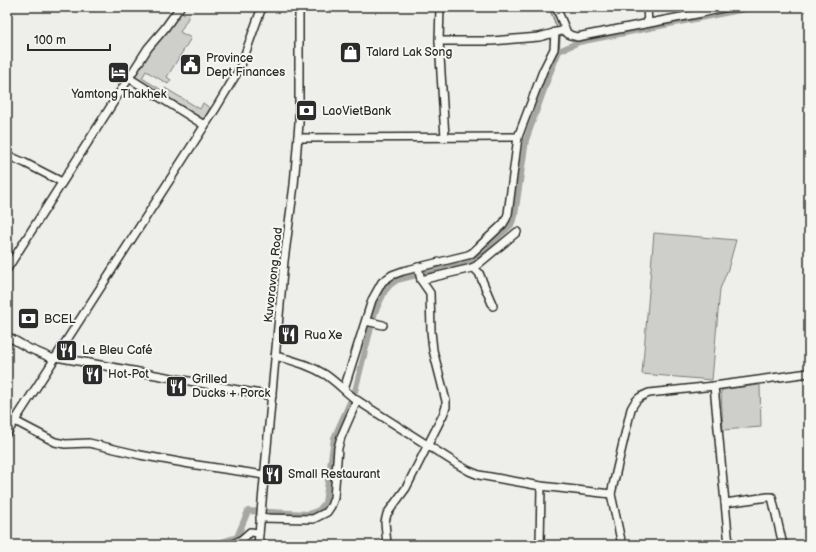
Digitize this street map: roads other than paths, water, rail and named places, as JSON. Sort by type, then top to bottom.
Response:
[{"type":"street","points":[[7,269],[148,48],[180,7]]},
{"type":"street","points":[[7,432],[240,68],[262,7]]},
{"type":"street","name":"Kuvoravong Road","points":[[258,544],[284,260],[294,185],[298,138],[299,7]]},
{"type":"street","points":[[440,7],[438,40],[445,138]]},
{"type":"street","points":[[556,7],[565,30],[570,35],[577,37],[648,23],[702,10],[727,7]]},
{"type":"street","points":[[647,7],[648,23]]},
{"type":"street","points":[[438,40],[492,41],[539,37],[565,30]]},
{"type":"street","points":[[346,391],[372,300],[382,282],[392,275],[403,271],[468,255],[503,224],[508,214],[518,137],[543,71],[554,49],[554,32]]},
{"type":"street","points":[[129,78],[204,125]]},
{"type":"street","points":[[298,138],[518,137]]},
{"type":"street","points":[[7,155],[62,182]]},
{"type":"street","points":[[421,280],[472,268],[517,232]]},
{"type":"street","points":[[387,545],[385,522],[387,514],[406,488],[446,407],[446,400],[433,350],[430,293],[421,280],[418,267]]},
{"type":"street","points":[[472,268],[479,273],[493,306]]},
{"type":"street","points":[[366,321],[383,325]]},
{"type":"street","points":[[7,336],[28,348],[55,358],[272,396]]},
{"type":"street","points":[[276,356],[298,361],[326,375],[357,400],[469,471],[479,475],[541,486],[611,494]]},
{"type":"street","points":[[622,545],[611,494],[631,409],[634,402],[640,397],[649,393],[809,373]]},
{"type":"street","points":[[714,386],[729,545]]},
{"type":"street","points":[[260,517],[313,519],[327,512],[334,498],[338,448],[341,437],[357,400]]},
{"type":"street","points":[[15,421],[55,442],[65,444],[88,443],[140,455],[264,475]]},
{"type":"street","points":[[540,545],[541,486]]},
{"type":"street","points":[[724,503],[772,497],[783,545]]},
{"type":"street","points":[[230,545],[241,540],[250,532],[259,533]]},
{"type":"street","points":[[258,544],[268,545]]},
{"type":"waterway","points":[[549,7],[558,30]]},
{"type":"waterway","points":[[212,545],[237,537],[248,511],[309,514],[319,510],[325,503],[334,438],[355,391],[375,312],[385,291],[397,280],[468,262],[481,253],[511,225],[515,215],[526,140],[559,51],[579,42],[755,7]]},
{"type":"waterway","points":[[559,51],[560,35]]},
{"type":"place","name":"Talard Lak Song","points":[[350,52]]},
{"type":"place","name":"Province Dept Finances","points":[[191,65]]},
{"type":"place","name":"Yamtong Thakhek","points":[[119,73]]},
{"type":"place","name":"LaoVietBank","points":[[307,111]]},
{"type":"place","name":"BCEL","points":[[29,319]]},
{"type":"place","name":"Rua Xe","points":[[288,335]]},
{"type":"place","name":"Le Bleu Café","points":[[67,350]]},
{"type":"place","name":"Hot-Pot","points":[[93,374]]},
{"type":"place","name":"Grilled Ducks + Porck","points":[[176,386]]},
{"type":"place","name":"Small Restaurant","points":[[273,474]]}]
